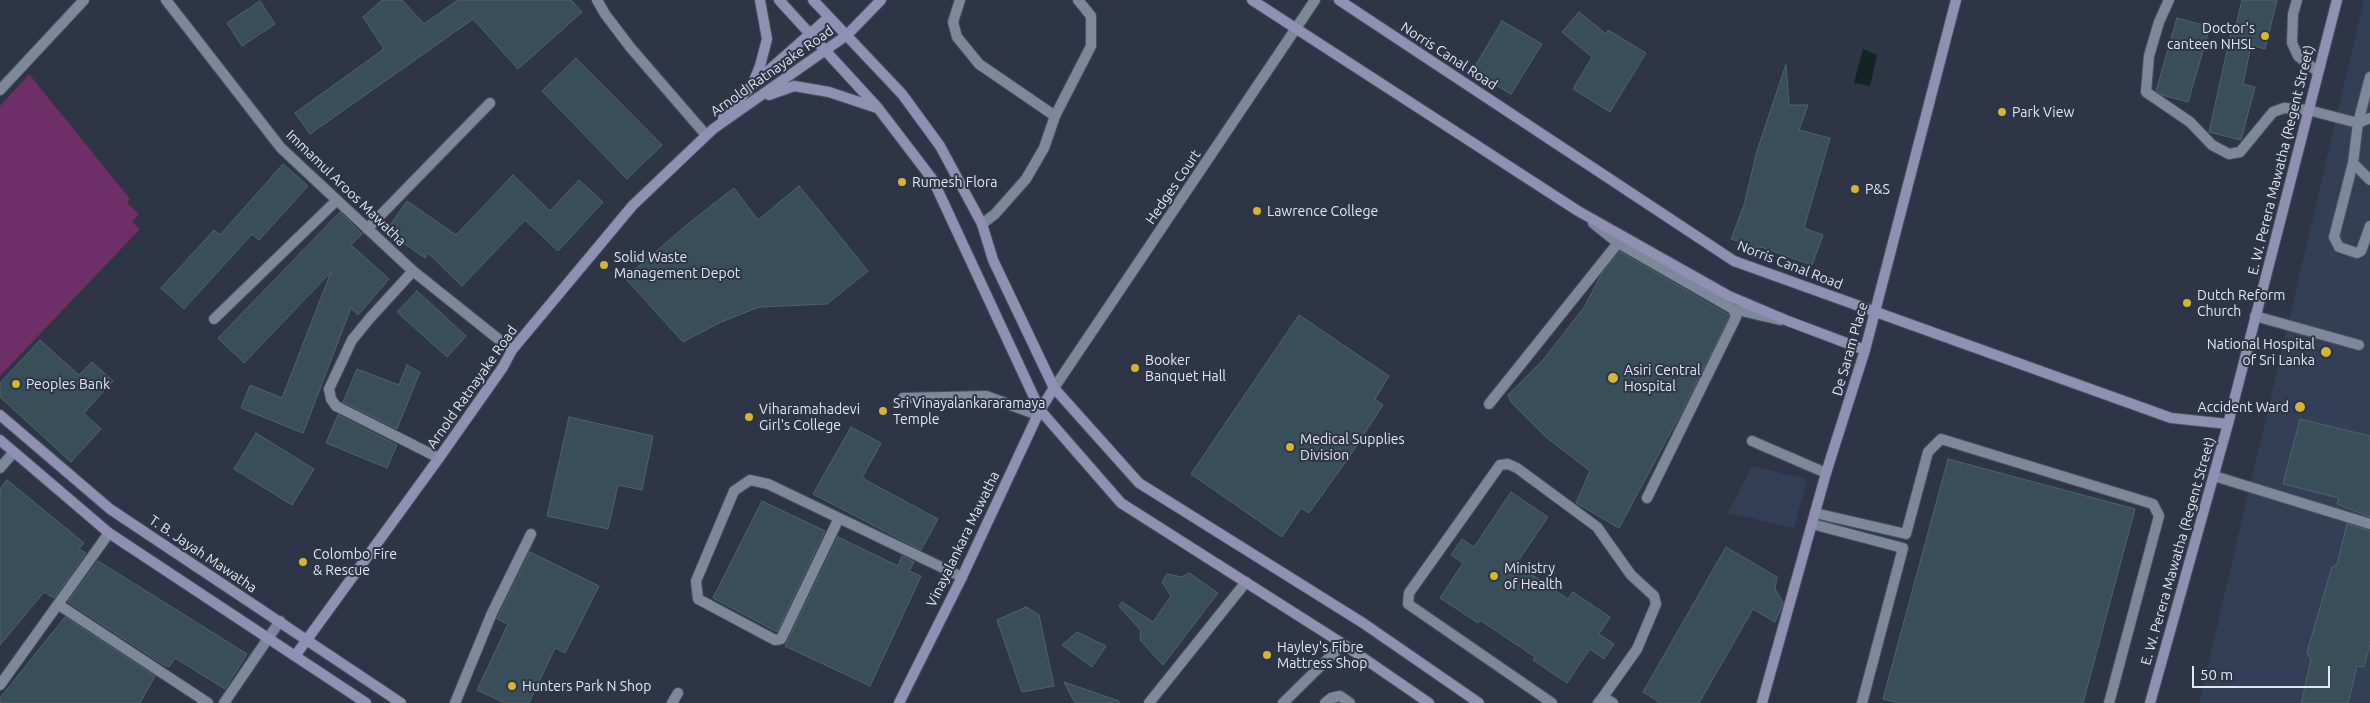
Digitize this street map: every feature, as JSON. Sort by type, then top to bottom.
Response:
[{"type":"main road","points":[[751,86],[760,66],[767,39],[760,0]]},
{"type":"main road","points":[[779,0],[878,108],[933,180],[1039,413],[1121,503],[1342,644],[1429,703]]},
{"type":"main road","points":[[813,0],[902,94],[940,146],[982,224],[993,260],[1054,388],[1139,483],[1364,623],[1479,703]]},
{"type":"main road","name":"Arnold Ratnayake Road","points":[[710,132],[846,35],[881,0]]},
{"type":"main road","points":[[1252,0],[1578,211],[1729,296],[1788,321],[1866,350]]},
{"type":"main road","name":"Norris Canal Road","points":[[1339,0],[1734,261],[2171,418],[2228,424]]},
{"type":"main road","name":"De Saram Place","points":[[1762,703],[1826,473],[1866,350],[1956,0]]},
{"type":"main road","name":"E. W. Perera Mawatha (Regent Street)","points":[[2150,703],[2228,424],[2337,0]]},
{"type":"main road","name":"Arnold Ratnayake Road","points":[[295,656],[439,458],[503,367],[512,350],[634,205],[710,132],[751,86],[830,17]]},
{"type":"main road","points":[[757,99],[794,86],[829,92],[878,108]]},
{"type":"main road","name":"Vinayalankara Mawatha","points":[[899,703],[962,577],[1039,413],[1054,388]]},
{"type":"main road","name":"T. B. Jayah Mawatha","points":[[0,415],[110,509],[401,703]]},
{"type":"main road","points":[[0,440],[108,533],[366,703]]},
{"type":"street","points":[[0,90],[84,0]]},
{"type":"street","name":"Immamul Aroos Mawatha","points":[[166,0],[281,148],[413,271],[512,350]]},
{"type":"street","points":[[597,0],[630,47],[710,132]]},
{"type":"street","points":[[960,0],[952,22],[957,37],[979,64],[1055,116]]},
{"type":"street","points":[[982,224],[995,214],[1026,179],[1044,148],[1055,116],[1091,46],[1090,16],[1078,0]]},
{"type":"street","name":"Hedges Court","points":[[1054,388],[1315,0]]},
{"type":"street","points":[[2169,0],[2159,22],[2150,56],[2146,92],[2190,122],[2212,145],[2229,154],[2240,152],[2274,112],[2284,108],[2308,110],[2358,123],[2370,118]]},
{"type":"street","points":[[2297,0],[2293,14],[2292,43],[2298,56],[2318,72]]},
{"type":"street","points":[[2370,77],[2358,123],[2353,163],[2334,237],[2339,247],[2357,253],[2361,251],[2370,226]]},
{"type":"street","points":[[367,230],[490,103]]},
{"type":"street","points":[[2353,163],[2370,180]]},
{"type":"street","points":[[214,319],[336,201]]},
{"type":"street","points":[[1578,211],[1618,243],[1733,309],[1759,317],[1788,321]]},
{"type":"street","points":[[1489,404],[1618,243]]},
{"type":"street","points":[[413,271],[352,340],[329,389],[331,399],[336,406],[439,458]]},
{"type":"street","points":[[1647,498],[1736,317],[1733,309]]},
{"type":"street","points":[[2255,316],[2359,345]]},
{"type":"street","points":[[903,398],[986,396],[1039,413]]},
{"type":"street","points":[[1815,513],[1906,534],[1928,452],[1941,439],[2153,504],[2159,516],[2108,703]]},
{"type":"street","points":[[1752,441],[1826,473]]},
{"type":"street","points":[[0,468],[13,453]]},
{"type":"street","points":[[1552,703],[1408,604],[1408,593],[1500,465],[1508,464],[1517,468],[1598,527],[1631,575],[1654,596],[1656,604],[1637,650],[1601,700],[1613,703]]},
{"type":"street","points":[[2214,476],[2370,524]]},
{"type":"street","points":[[839,518],[781,639],[775,640],[698,599],[696,581],[734,491],[750,480],[768,484],[839,518],[962,577]]},
{"type":"street","points":[[1812,524],[1903,548],[1862,703]]},
{"type":"street","points":[[0,685],[59,605],[108,533]]},
{"type":"street","points":[[455,703],[492,613],[531,534]]},
{"type":"street","points":[[1149,703],[1246,582]]},
{"type":"street","points":[[59,605],[208,703]]},
{"type":"street","points":[[224,703],[280,621]]},
{"type":"street","points":[[1284,703],[1342,644]]},
{"type":"street","points":[[672,703],[678,693]]},
{"type":"street","points":[[1325,703],[1331,698],[1340,696],[1350,703]]},
{"type":"shaded area","name":"National Hospital of Sri Lanka","points":[[2364,0],[2370,0],[2370,703],[2199,703]]},
{"type":"shaded area","points":[[1863,49],[1877,55],[1870,86],[1854,83]]},
{"type":"shaded area","points":[[29,74],[130,199],[127,203],[139,214],[132,222],[140,229],[0,376],[0,106]]},
{"type":"shaded area","points":[[1752,466],[1807,479],[1794,528],[1728,513]]},
{"type":"building","points":[[382,0],[402,0],[424,24],[458,0],[571,0],[582,12],[518,69],[473,19],[310,134],[295,113],[384,49],[363,17]]},
{"type":"building","points":[[2242,0],[2277,0],[2265,49],[2251,45],[2243,84],[2255,87],[2241,140],[2209,132],[2231,33],[2234,34]]},
{"type":"building","points":[[260,1],[275,24],[242,46],[227,23]]},
{"type":"building","points":[[1579,12],[1606,34],[1608,30],[1646,53],[1610,112],[1573,89],[1592,57],[1562,32]]},
{"type":"building","points":[[2177,18],[2210,27],[2188,102],[2162,95],[2156,91]]},
{"type":"building","points":[[1502,21],[1542,44],[1511,94],[1472,71]]},
{"type":"building","points":[[576,58],[662,145],[627,179],[542,91]]},
{"type":"building","points":[[1786,64],[1789,105],[1808,105],[1799,130],[1830,138],[1804,228],[1823,235],[1812,265],[1761,247],[1760,249],[1731,239],[1744,205],[1757,151]]},
{"type":"building","points":[[283,164],[308,186],[259,240],[252,234],[184,309],[161,288],[214,230],[220,235]]},
{"type":"building","points":[[513,175],[550,211],[579,180],[603,202],[558,251],[525,220],[462,286],[428,253],[425,258],[386,231],[407,201],[456,235]]},
{"type":"building","points":[[799,186],[868,271],[827,304],[759,307],[721,322],[683,342],[625,278],[689,223],[734,188],[758,220]]},
{"type":"building","points":[[340,212],[362,234],[351,245],[389,279],[358,315],[351,308],[303,433],[241,408],[250,385],[282,398],[331,272],[244,363],[218,338]]},
{"type":"building","name":"Asiri Central Hospital","points":[[1620,252],[1727,314],[1729,317],[1681,413],[1619,528],[1576,503],[1590,471],[1547,438],[1511,402],[1508,395],[1543,360],[1585,306],[1602,273]]},
{"type":"building","points":[[417,291],[466,336],[447,357],[397,312]]},
{"type":"building","points":[[1299,315],[1389,376],[1375,399],[1383,405],[1347,460],[1309,513],[1301,508],[1282,537],[1191,474]]},
{"type":"building","points":[[40,340],[79,375],[92,362],[113,381],[84,413],[101,429],[71,462],[0,397],[0,383]]},
{"type":"building","points":[[407,365],[420,372],[397,429],[343,402],[357,369],[399,385]]},
{"type":"building","points":[[338,415],[397,445],[387,468],[326,443]]},
{"type":"building","points":[[569,417],[653,436],[642,490],[618,485],[608,529],[547,516]]},
{"type":"building","points":[[2300,419],[2370,436],[2370,517],[2337,504],[2339,498],[2283,484]]},
{"type":"building","points":[[851,427],[881,443],[862,478],[938,519],[921,550],[813,494]]},
{"type":"building","points":[[256,433],[314,469],[292,505],[234,469]]},
{"type":"building","points":[[1948,459],[2135,509],[2083,703],[1900,703],[1883,699]]},
{"type":"building","points":[[7,480],[84,543],[79,549],[86,553],[54,598],[44,592],[0,645],[0,489]]},
{"type":"building","name":"Ministry of Health","points":[[1511,492],[1548,517],[1516,564],[1568,599],[1573,592],[1610,617],[1599,634],[1614,644],[1604,659],[1590,649],[1567,683],[1533,660],[1535,657],[1480,620],[1478,623],[1440,598],[1463,563],[1451,555],[1462,539],[1474,547]]},
{"type":"building","points":[[762,501],[825,531],[777,632],[713,598]]},
{"type":"building","points":[[2347,524],[2370,531],[2370,644],[2364,667],[2357,666],[2348,703],[2301,703],[2311,660],[2307,652],[2332,567],[2337,565]]},
{"type":"building","points":[[838,537],[898,566],[902,556],[914,562],[909,571],[921,576],[870,686],[785,646]]},
{"type":"building","points":[[1726,547],[1777,577],[1775,589],[1783,602],[1781,609],[1775,622],[1753,609],[1699,703],[1661,703],[1643,692]]},
{"type":"building","points":[[530,552],[599,586],[565,653],[555,648],[529,703],[505,703],[477,690],[508,624],[497,619]]},
{"type":"building","points":[[98,561],[247,654],[225,689],[175,658],[169,667],[162,664],[68,602]]},
{"type":"building","points":[[1189,573],[1218,593],[1163,665],[1140,640],[1141,631],[1119,606],[1122,602],[1153,622],[1171,596],[1162,582],[1167,574],[1182,577]]},
{"type":"building","points":[[1026,607],[1039,615],[1054,686],[1022,692],[997,620]]},
{"type":"building","points":[[65,617],[155,676],[140,703],[0,703],[0,698]]},
{"type":"building","points":[[1077,632],[1106,646],[1092,667],[1062,645]]},
{"type":"building","points":[[1064,682],[1119,701],[1119,703],[1075,703]]},
{"type":"place","name":"Doctor's canteen NHSL","points":[[2265,36]]},
{"type":"place","name":"Park View","points":[[2002,112]]},
{"type":"place","name":"Rumesh Flora","points":[[902,182]]},
{"type":"place","name":"P&S","points":[[1855,189]]},
{"type":"place","name":"Lawrence College","points":[[1257,211]]},
{"type":"place","name":"Solid Waste Management Depot","points":[[604,265]]},
{"type":"place","name":"Dutch Reform Church","points":[[2187,303]]},
{"type":"place","name":"National Hospital of Sri Lanka","points":[[2326,352]]},
{"type":"place","name":"Booker Banquet Hall","points":[[1135,368]]},
{"type":"place","name":"Asiri Central Hospital","points":[[1613,378]]},
{"type":"place","name":"Peoples Bank","points":[[16,384]]},
{"type":"place","name":"Accident Ward","points":[[2300,407]]},
{"type":"place","name":"Sri Vinayalankararamaya Temple","points":[[883,411]]},
{"type":"place","name":"Viharamahadevi Girl's College","points":[[749,417]]},
{"type":"place","name":"Medical Supplies Division","points":[[1290,447]]},
{"type":"place","name":"Colombo Fire & Rescue","points":[[303,562]]},
{"type":"place","name":"Ministry of Health","points":[[1494,576]]},
{"type":"place","name":"Hayley's Fibre Mattress Shop","points":[[1267,655]]},
{"type":"place","name":"Hunters Park N Shop","points":[[512,686]]}]
